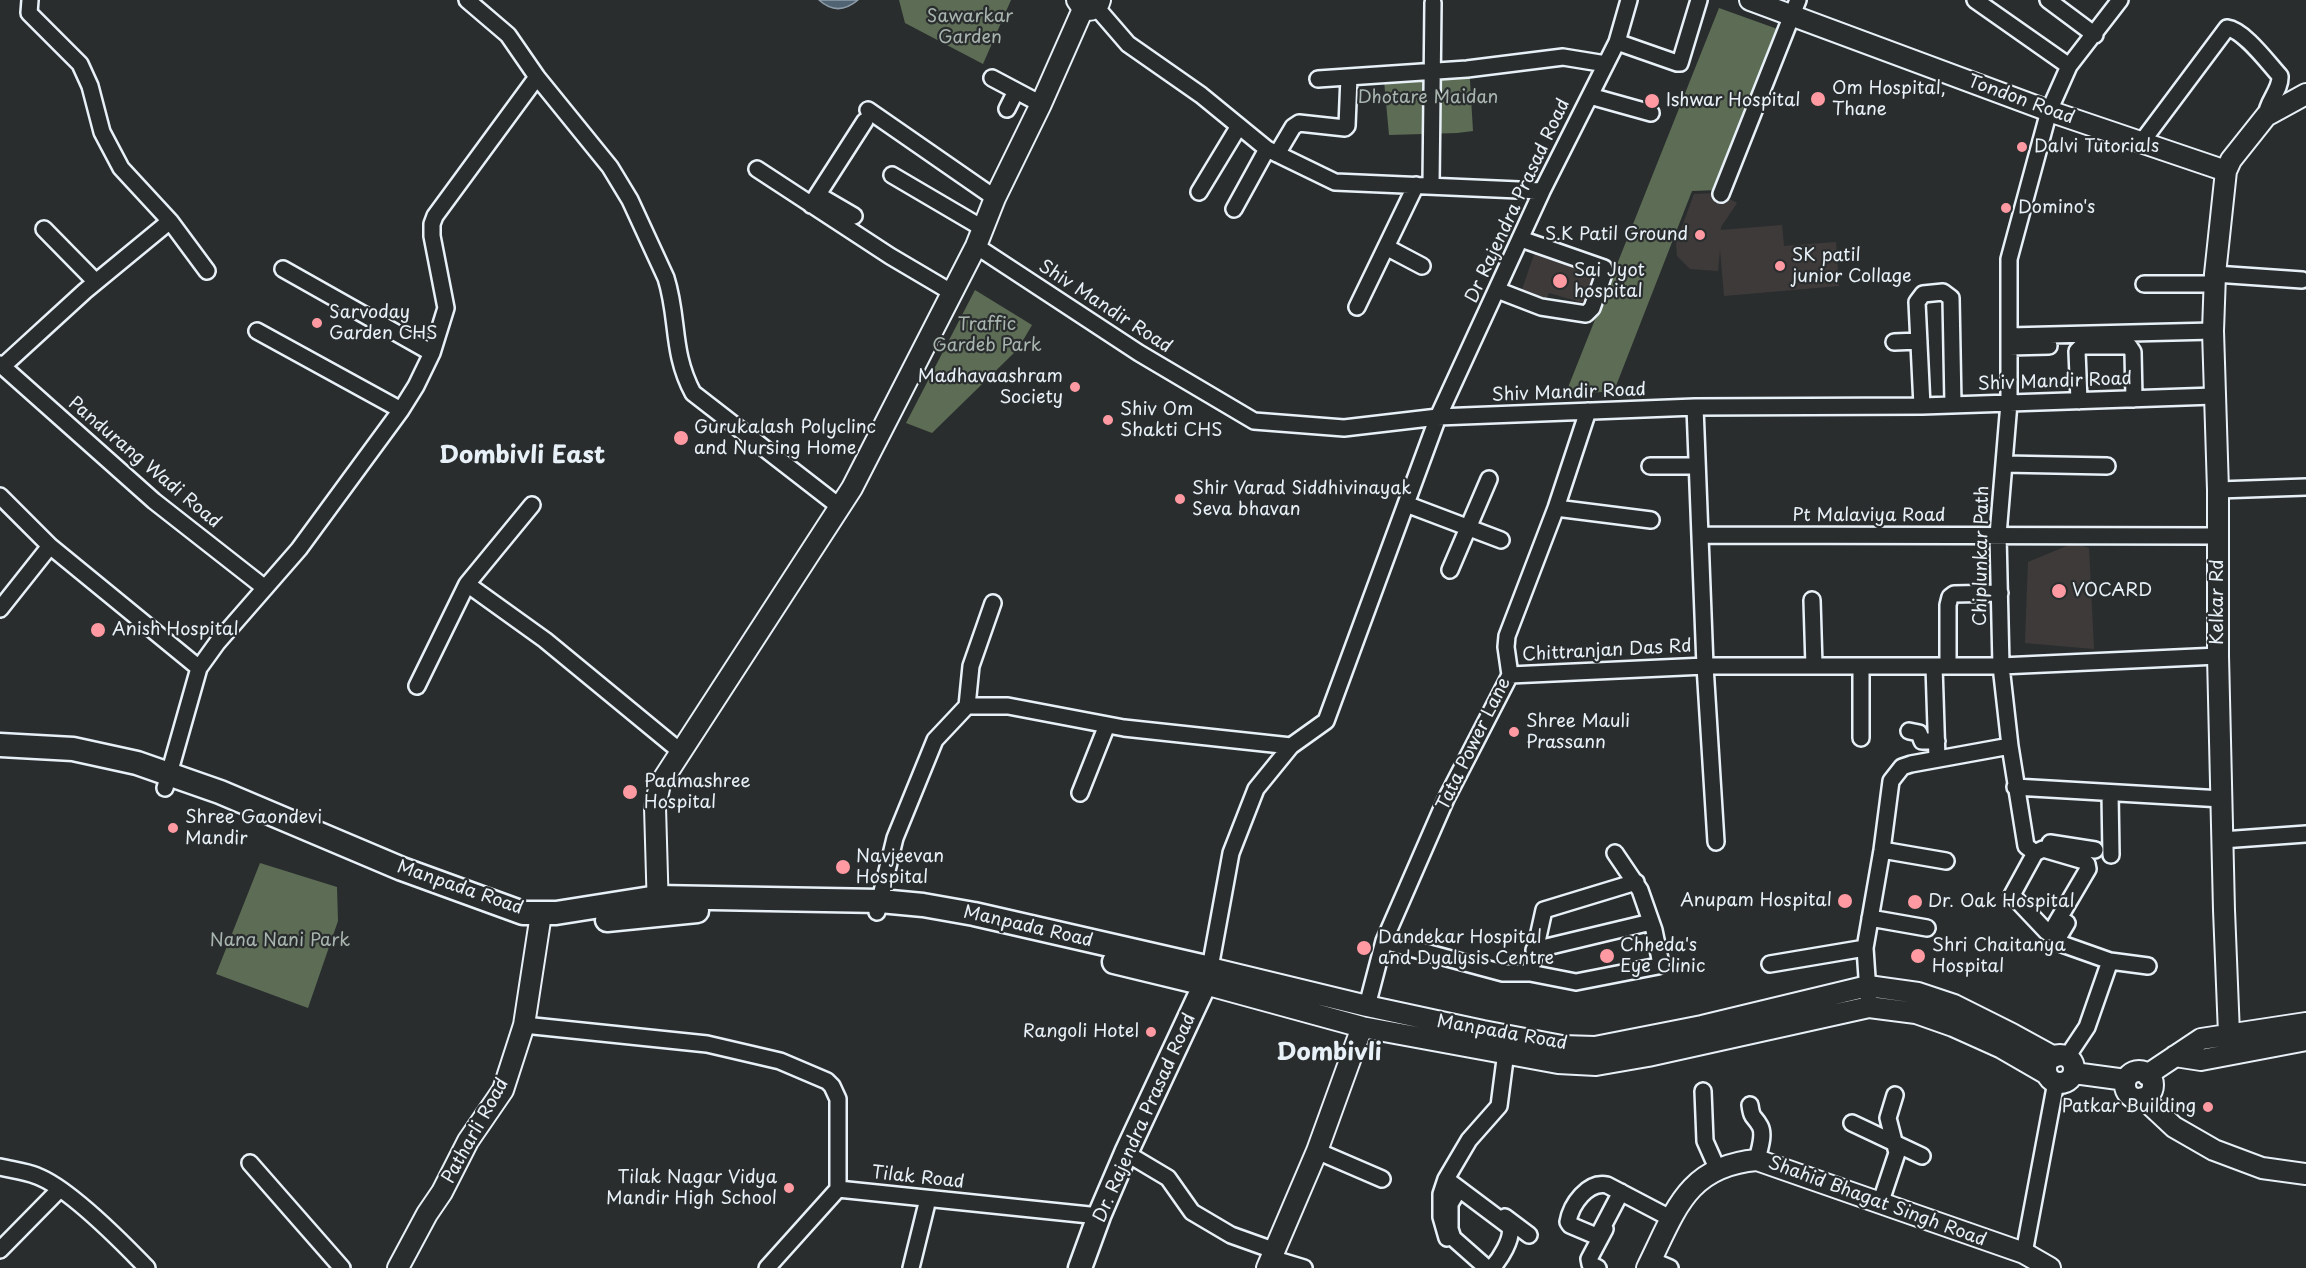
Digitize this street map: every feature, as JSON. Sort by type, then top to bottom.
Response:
[{"type":"main road","name":"Manpada Road","points":[[9,753],[73,749],[137,764],[167,781],[220,792],[402,869],[540,921],[658,905],[878,907],[924,905],[974,914],[1208,976]]},
{"type":"main road","name":"Dr. Rajendra Prasad Road","points":[[1080,1268],[1126,1153],[1208,976]]},
{"type":"street","points":[[30,0],[28,13],[80,64],[90,86],[102,132],[121,168],[170,220],[207,271]]},
{"type":"street","points":[[467,0],[508,35],[537,77],[610,167],[630,200],[666,278],[682,374],[693,393],[840,507]]},
{"type":"street","name":"Dr Rajendra Prasad Road","points":[[1208,976],[1231,853],[1256,789],[1291,746],[1326,721],[1438,417],[1542,191],[1617,42],[1629,0]]},
{"type":"street","points":[[1617,42],[1680,63],[1699,0]]},
{"type":"street","name":"Tondon Road","points":[[1750,0],[1795,7],[2049,111],[2226,171]]},
{"type":"street","points":[[1975,0],[2069,66]]},
{"type":"street","points":[[2048,0],[2095,35]]},
{"type":"street","name":"Chiplunkar Path","points":[[2025,838],[2015,787],[2001,666],[1998,535],[2009,403],[2009,259],[2049,111],[2069,66],[2120,0]]},
{"type":"street","points":[[1357,307],[1386,248],[1424,185],[1433,72],[1432,3]]},
{"type":"street","points":[[658,905],[656,796],[660,784],[852,488],[980,237],[995,198],[1089,4],[1128,44],[1201,95],[1272,152],[1335,182],[1542,191]]},
{"type":"street","points":[[1721,194],[1795,7]]},
{"type":"street","points":[[2141,143],[2227,28],[2242,35],[2280,76],[2280,81],[2266,108],[2271,114]]},
{"type":"street","points":[[1318,79],[1433,72],[1563,57],[1606,64]]},
{"type":"street","points":[[167,781],[199,668],[217,643],[299,549],[416,387],[432,353],[446,308],[432,236],[435,216],[537,77]]},
{"type":"street","points":[[1234,209],[1272,152],[1293,127],[1299,123],[1345,128],[1347,126],[1349,77]]},
{"type":"street","points":[[992,78],[1041,104]]},
{"type":"street","points":[[1007,109],[1016,91]]},
{"type":"street","points":[[1592,92],[1647,107]]},
{"type":"street","points":[[2226,171],[2231,160],[2271,114],[2306,94]]},
{"type":"street","points":[[814,200],[867,115],[995,198]]},
{"type":"street","points":[[1199,192],[1239,126]]},
{"type":"street","points":[[757,169],[814,200],[854,216]]},
{"type":"street","name":"Kelkar Rd","points":[[2226,171],[2215,279],[2213,331],[2218,490],[2218,656],[2229,1034]]},
{"type":"street","name":"Shiv Mandir Road","points":[[892,175],[1139,354],[1254,421],[1344,428],[1438,417],[1695,407],[1923,406],[2214,396]]},
{"type":"street","points":[[814,200],[890,256],[951,292]]},
{"type":"street","points":[[1,365],[170,220]]},
{"type":"street","points":[[44,229],[96,282]]},
{"type":"street","points":[[1497,290],[1540,307],[1586,314],[1592,308],[1605,271],[1604,268],[1521,239]]},
{"type":"street","points":[[1386,248],[1422,266]]},
{"type":"street","points":[[283,269],[432,353]]},
{"type":"street","points":[[2144,284],[2273,272],[2302,280]]},
{"type":"street","points":[[1923,406],[1917,302],[1923,294],[1944,292],[1951,298],[1953,405]]},
{"type":"street","points":[[257,330],[401,410]]},
{"type":"street","points":[[2009,342],[2213,331]]},
{"type":"street","points":[[1894,342],[1919,341]]},
{"type":"street","points":[[2009,342],[2049,346]]},
{"type":"street","points":[[2075,401],[2077,351],[2082,346],[2128,346],[2131,348],[2134,399]]},
{"type":"street","points":[[2071,347],[2075,401]]},
{"type":"street","name":"Pandurang Wadi Road","points":[[1,365],[154,501],[265,588]]},
{"type":"street","points":[[1695,407],[1705,666],[1716,842]]},
{"type":"street","name":"Tata Power Lane","points":[[1367,1006],[1384,941],[1446,800],[1510,675],[1506,641],[1556,507],[1588,411]]},
{"type":"street","points":[[2004,464],[2107,466]]},
{"type":"street","points":[[1650,466],[1697,466]]},
{"type":"street","points":[[1450,570],[1490,479]]},
{"type":"street","points":[[2218,490],[2306,487]]},
{"type":"street","points":[[0,496],[50,546],[199,668]]},
{"type":"street","points":[[1406,504],[1501,540]]},
{"type":"street","points":[[417,686],[467,584],[532,505]]},
{"type":"street","points":[[1556,507],[1651,520]]},
{"type":"street","name":"Pt Malaviya Road","points":[[1700,535],[2218,536]]},
{"type":"street","points":[[0,609],[50,546]]},
{"type":"street","points":[[467,584],[545,640],[681,752]]},
{"type":"street","points":[[1937,759],[1941,666],[1950,597],[1954,594],[2000,593]]},
{"type":"street","points":[[1812,600],[1814,666]]},
{"type":"street","points":[[878,907],[895,838],[935,740],[967,706],[971,666],[993,603]]},
{"type":"street","name":"Chittranjan Das Rd","points":[[1510,675],[1705,666],[2001,666],[2218,656]]},
{"type":"street","points":[[1861,666],[1861,738]]},
{"type":"street","points":[[967,706],[1008,706],[1107,725],[1291,746]]},
{"type":"street","points":[[1080,793],[1107,725]]},
{"type":"street","points":[[1909,731],[1919,733],[1924,742],[1936,741]]},
{"type":"street","points":[[1869,1007],[1865,948],[1891,782],[1895,774],[1902,767],[1911,764],[2010,746]]},
{"type":"street","points":[[2015,787],[2222,800]]},
{"type":"street","points":[[2110,793],[2111,855]]},
{"type":"street","points":[[2223,840],[2306,834]]},
{"type":"street","points":[[2035,853],[2029,850],[2025,838],[2095,850]]},
{"type":"street","points":[[2043,849],[2087,864],[2088,869],[2051,932],[2047,932],[2012,898],[2012,892],[2035,853],[2043,849]]},
{"type":"street","points":[[1882,850],[1946,861]]},
{"type":"street","points":[[1384,941],[1503,973],[1530,973],[1576,982],[1658,966],[1661,959],[1651,922],[1636,882],[1615,853]]},
{"type":"street","points":[[2095,870],[2058,938],[2062,944],[2110,961],[2148,966]]},
{"type":"street","points":[[1530,973],[1544,910],[1636,882]]},
{"type":"street","points":[[1870,918],[1927,928]]},
{"type":"street","name":"Patharli Road","points":[[398,1268],[427,1214],[442,1192],[468,1141],[503,1090],[524,1025],[540,921]]},
{"type":"street","points":[[1534,950],[1651,922]]},
{"type":"street","points":[[1770,964],[1865,948]]},
{"type":"street","points":[[2024,1253],[2060,1069],[2087,1027],[2110,961]]},
{"type":"street","name":"Manpada Road","points":[[1208,976],[1367,1006],[1507,1045],[1558,1063],[1596,1065],[1869,1007],[1916,1013],[2060,1069]]},
{"type":"street","name":"Manpada Road","points":[[1208,976],[1362,1027],[1507,1045],[1595,1047],[1702,1026],[1868,986],[1918,993],[1954,1005],[2012,1034],[2060,1069]]},
{"type":"street","points":[[2147,1075],[2201,1039],[2306,1023]]},
{"type":"street","points":[[524,1025],[706,1044],[780,1061],[827,1081],[836,1091],[838,1099],[838,1189],[767,1268]]},
{"type":"street","points":[[1270,1259],[1317,1151],[1362,1027]]},
{"type":"street","points":[[2175,1056],[2202,1060],[2306,1040]]},
{"type":"street","points":[[1447,1238],[1441,1217],[1441,1194],[1447,1177],[1479,1126],[1489,1119],[1499,1106],[1507,1045]]},
{"type":"street","points":[[2060,1069],[2126,1080]]},
{"type":"street","points":[[2143,1098],[2152,1089],[2151,1080],[2147,1075],[2136,1071],[2126,1080],[2127,1094],[2134,1098],[2143,1098],[2174,1127],[2214,1150],[2262,1168],[2306,1174]]},
{"type":"street","points":[[1703,1091],[1705,1141],[1717,1168]]},
{"type":"street","points":[[1881,1201],[1896,1161],[1897,1153],[1888,1114],[1895,1095]]},
{"type":"street","points":[[1750,1105],[1751,1117],[1761,1126],[1762,1135],[1757,1160]]},
{"type":"street","points":[[1852,1123],[1922,1156]]},
{"type":"street","points":[[1317,1151],[1382,1179]]},
{"type":"street","points":[[1126,1153],[1168,1178],[1192,1212],[1270,1259],[1304,1268]]},
{"type":"street","name":"Shahid Bhagat Singh Road","points":[[1649,1264],[1669,1220],[1692,1187],[1717,1168],[1739,1161],[1757,1160],[1881,1201],[2024,1253],[2050,1268]]},
{"type":"street","points":[[249,1163],[342,1268]]},
{"type":"street","points":[[0,1167],[37,1176],[77,1202],[147,1268]]},
{"type":"street","points":[[1447,1177],[1459,1189],[1510,1227],[1510,1236],[1492,1268]]},
{"type":"street","points":[[1447,1177],[1529,1235]]},
{"type":"street","name":"Tilak Road","points":[[838,1189],[1099,1216]]},
{"type":"street","points":[[1459,1189],[1450,1204],[1450,1229],[1453,1238],[1487,1268]]},
{"type":"street","points":[[0,1250],[59,1190]]},
{"type":"street","points":[[1621,1192],[1669,1220]]},
{"type":"street","points":[[911,1268],[928,1199]]},
{"type":"street","points":[[1598,1268],[1590,1264],[1589,1259],[1622,1200],[1669,1220]]},
{"type":"street","points":[[1649,1264],[1670,1268]]},
{"type":"shaded area","name":"SK patil junior Collage","points":[[1718,193],[1737,203],[1721,230],[1782,225],[1784,246],[1836,242],[1839,286],[1724,296],[1720,249],[1718,271],[1690,269],[1677,256],[1676,243],[1694,194]]},
{"type":"shaded area","name":"Sai Jyot hospital","points":[[1536,249],[1599,268],[1587,304],[1549,293],[1544,303],[1520,295]]},
{"type":"shaded area","name":"VOCARD","points":[[2074,543],[2089,548],[2094,649],[2025,643],[2028,562]]},
{"type":"green space","name":"Sawarkar Garden","points":[[899,0],[1011,0],[983,64],[905,23]]},
{"type":"green space","points":[[1719,8],[1783,31],[1718,190],[1692,191],[1614,391],[1565,395]]},
{"type":"green space","name":"Dhotare Maidan","points":[[1429,60],[1469,64],[1473,131],[1389,135],[1383,70]]},
{"type":"green space","name":"Traffic Gardeb Park","points":[[975,290],[1032,325],[1018,349],[932,433],[906,423]]},
{"type":"green space","name":"Nana Nani Park","points":[[260,863],[337,887],[338,921],[308,1008],[216,974]]},
{"type":"water","points":[[819,0],[858,0],[838,9],[829,7]]},
{"type":"place","name":"Om Hospital, Thane","points":[[1818,99]]},
{"type":"place","name":"Ishwar Hospital","points":[[1652,101]]},
{"type":"place","name":"Dalvi Tutorials","points":[[2022,147]]},
{"type":"place","name":"Domino's","points":[[2006,208]]},
{"type":"place","name":"S.K Patil Ground","points":[[1700,235]]},
{"type":"place","name":"SK patil junior Collage","points":[[1780,266]]},
{"type":"place","name":"Sai Jyot hospital","points":[[1560,281]]},
{"type":"place","name":"Sarvoday Garden CHS","points":[[317,323]]},
{"type":"place","name":"Madhavaashram Society","points":[[1075,387]]},
{"type":"place","name":"Shiv Om Shakti CHS","points":[[1108,420]]},
{"type":"place","name":"Gurukalash Polyclinc and Nursing Home","points":[[681,438]]},
{"type":"place","name":"Shir Varad Siddhivinayak Seva bhavan","points":[[1180,499]]},
{"type":"place","name":"VOCARD","points":[[2059,591]]},
{"type":"place","name":"Anish Hospital","points":[[98,630]]},
{"type":"place","name":"Shree Mauli Prassann","points":[[1514,732]]},
{"type":"place","name":"Padmashree Hospital","points":[[630,792]]},
{"type":"place","name":"Shree Gaondevi Mandir","points":[[173,828]]},
{"type":"place","name":"Navjeevan Hospital","points":[[843,867]]},
{"type":"place","name":"Anupam Hospital","points":[[1845,901]]},
{"type":"place","name":"Dr. Oak Hospital","points":[[1915,902]]},
{"type":"place","name":"Dandekar Hospital and Dyalysis Centre","points":[[1364,948]]},
{"type":"place","name":"Chheda's Eye Clinic","points":[[1607,956]]},
{"type":"place","name":"Shri Chaitanya Hospital","points":[[1918,956]]},
{"type":"place","name":"Rangoli Hotel","points":[[1151,1032]]},
{"type":"place","name":"Patkar Building","points":[[2208,1107]]},
{"type":"place","name":"Tilak Nagar Vidya Mandir High School","points":[[789,1188]]},
{"type":"district","name":"Dombivli East","points":[[522,456]]},
{"type":"district","name":"Dombivli","points":[[1329,1053]]}]
